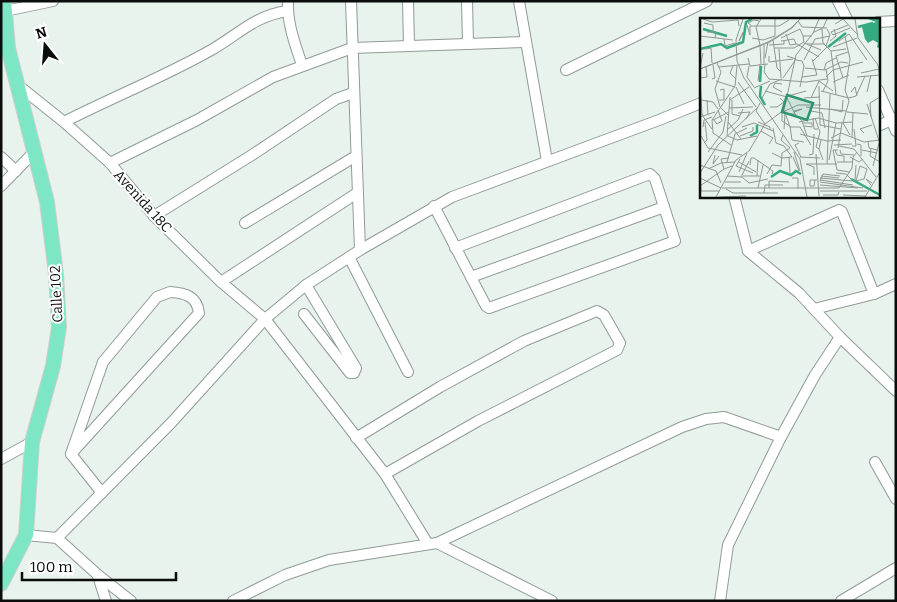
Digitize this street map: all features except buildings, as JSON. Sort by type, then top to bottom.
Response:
[{"type":"main road","name":"Calle 102","points":[[1,584],[26,535],[32,442],[53,366],[59,327],[56,274],[47,202],[19,86],[5,49],[4,6]]},
{"type":"street","points":[[4,6],[53,1]]},
{"type":"street","points":[[351,1],[360,250]]},
{"type":"street","points":[[408,1],[409,46]]},
{"type":"street","points":[[466,1],[468,44]]},
{"type":"street","points":[[519,1],[547,161]]},
{"type":"street","points":[[566,70],[707,1]]},
{"type":"street","points":[[838,1],[846,18]]},
{"type":"street","points":[[64,122],[213,49],[252,22],[288,6],[302,65]]},
{"type":"street","points":[[880,22],[896,21]]},
{"type":"street","points":[[110,163],[197,120],[273,77],[352,48],[526,42]]},
{"type":"street","name":"Avenida 18C","points":[[19,86],[64,122],[110,163],[154,216],[221,282],[265,319],[385,474],[432,544]]},
{"type":"street","points":[[154,216],[252,156],[336,99],[353,93]]},
{"type":"street","points":[[880,94],[893,119],[896,132]]},
{"type":"street","points":[[57,538],[172,422],[265,319],[306,286],[360,250],[452,197],[660,120],[700,102]]},
{"type":"street","points":[[880,125],[893,119]]},
{"type":"street","points":[[1,186],[35,151]]},
{"type":"street","points":[[245,223],[356,156]]},
{"type":"street","points":[[1,157],[16,170]]},
{"type":"street","points":[[434,206],[455,248],[490,308],[675,241],[655,179],[650,174],[455,248]]},
{"type":"street","points":[[221,282],[357,193]]},
{"type":"street","points":[[735,199],[748,250],[799,293],[840,337],[896,390]]},
{"type":"street","points":[[471,277],[664,207]]},
{"type":"street","points":[[748,250],[839,210],[842,212],[874,294]]},
{"type":"street","points":[[349,257],[408,372]]},
{"type":"street","points":[[814,309],[874,294],[896,284]]},
{"type":"street","points":[[304,314],[350,373],[356,371],[306,286]]},
{"type":"street","points":[[170,292],[183,293],[193,298],[198,303],[199,313],[71,454],[103,362],[157,297],[170,292]]},
{"type":"street","points":[[356,438],[440,387],[524,341],[597,312],[604,315],[620,343],[618,350],[478,421],[385,474]]},
{"type":"street","points":[[720,601],[728,544],[781,436],[815,375],[840,337]]},
{"type":"street","points":[[233,601],[285,576],[328,560],[432,544],[682,427],[706,419],[724,417],[781,436]]},
{"type":"street","points":[[1,459],[32,442]]},
{"type":"street","points":[[71,454],[102,493]]},
{"type":"street","points":[[875,462],[896,500]]},
{"type":"street","points":[[26,535],[57,538],[98,575],[131,601]]},
{"type":"street","points":[[432,544],[552,601]]},
{"type":"street","points":[[841,601],[896,568]]},
{"type":"street","points":[[98,575],[106,601]]}]
